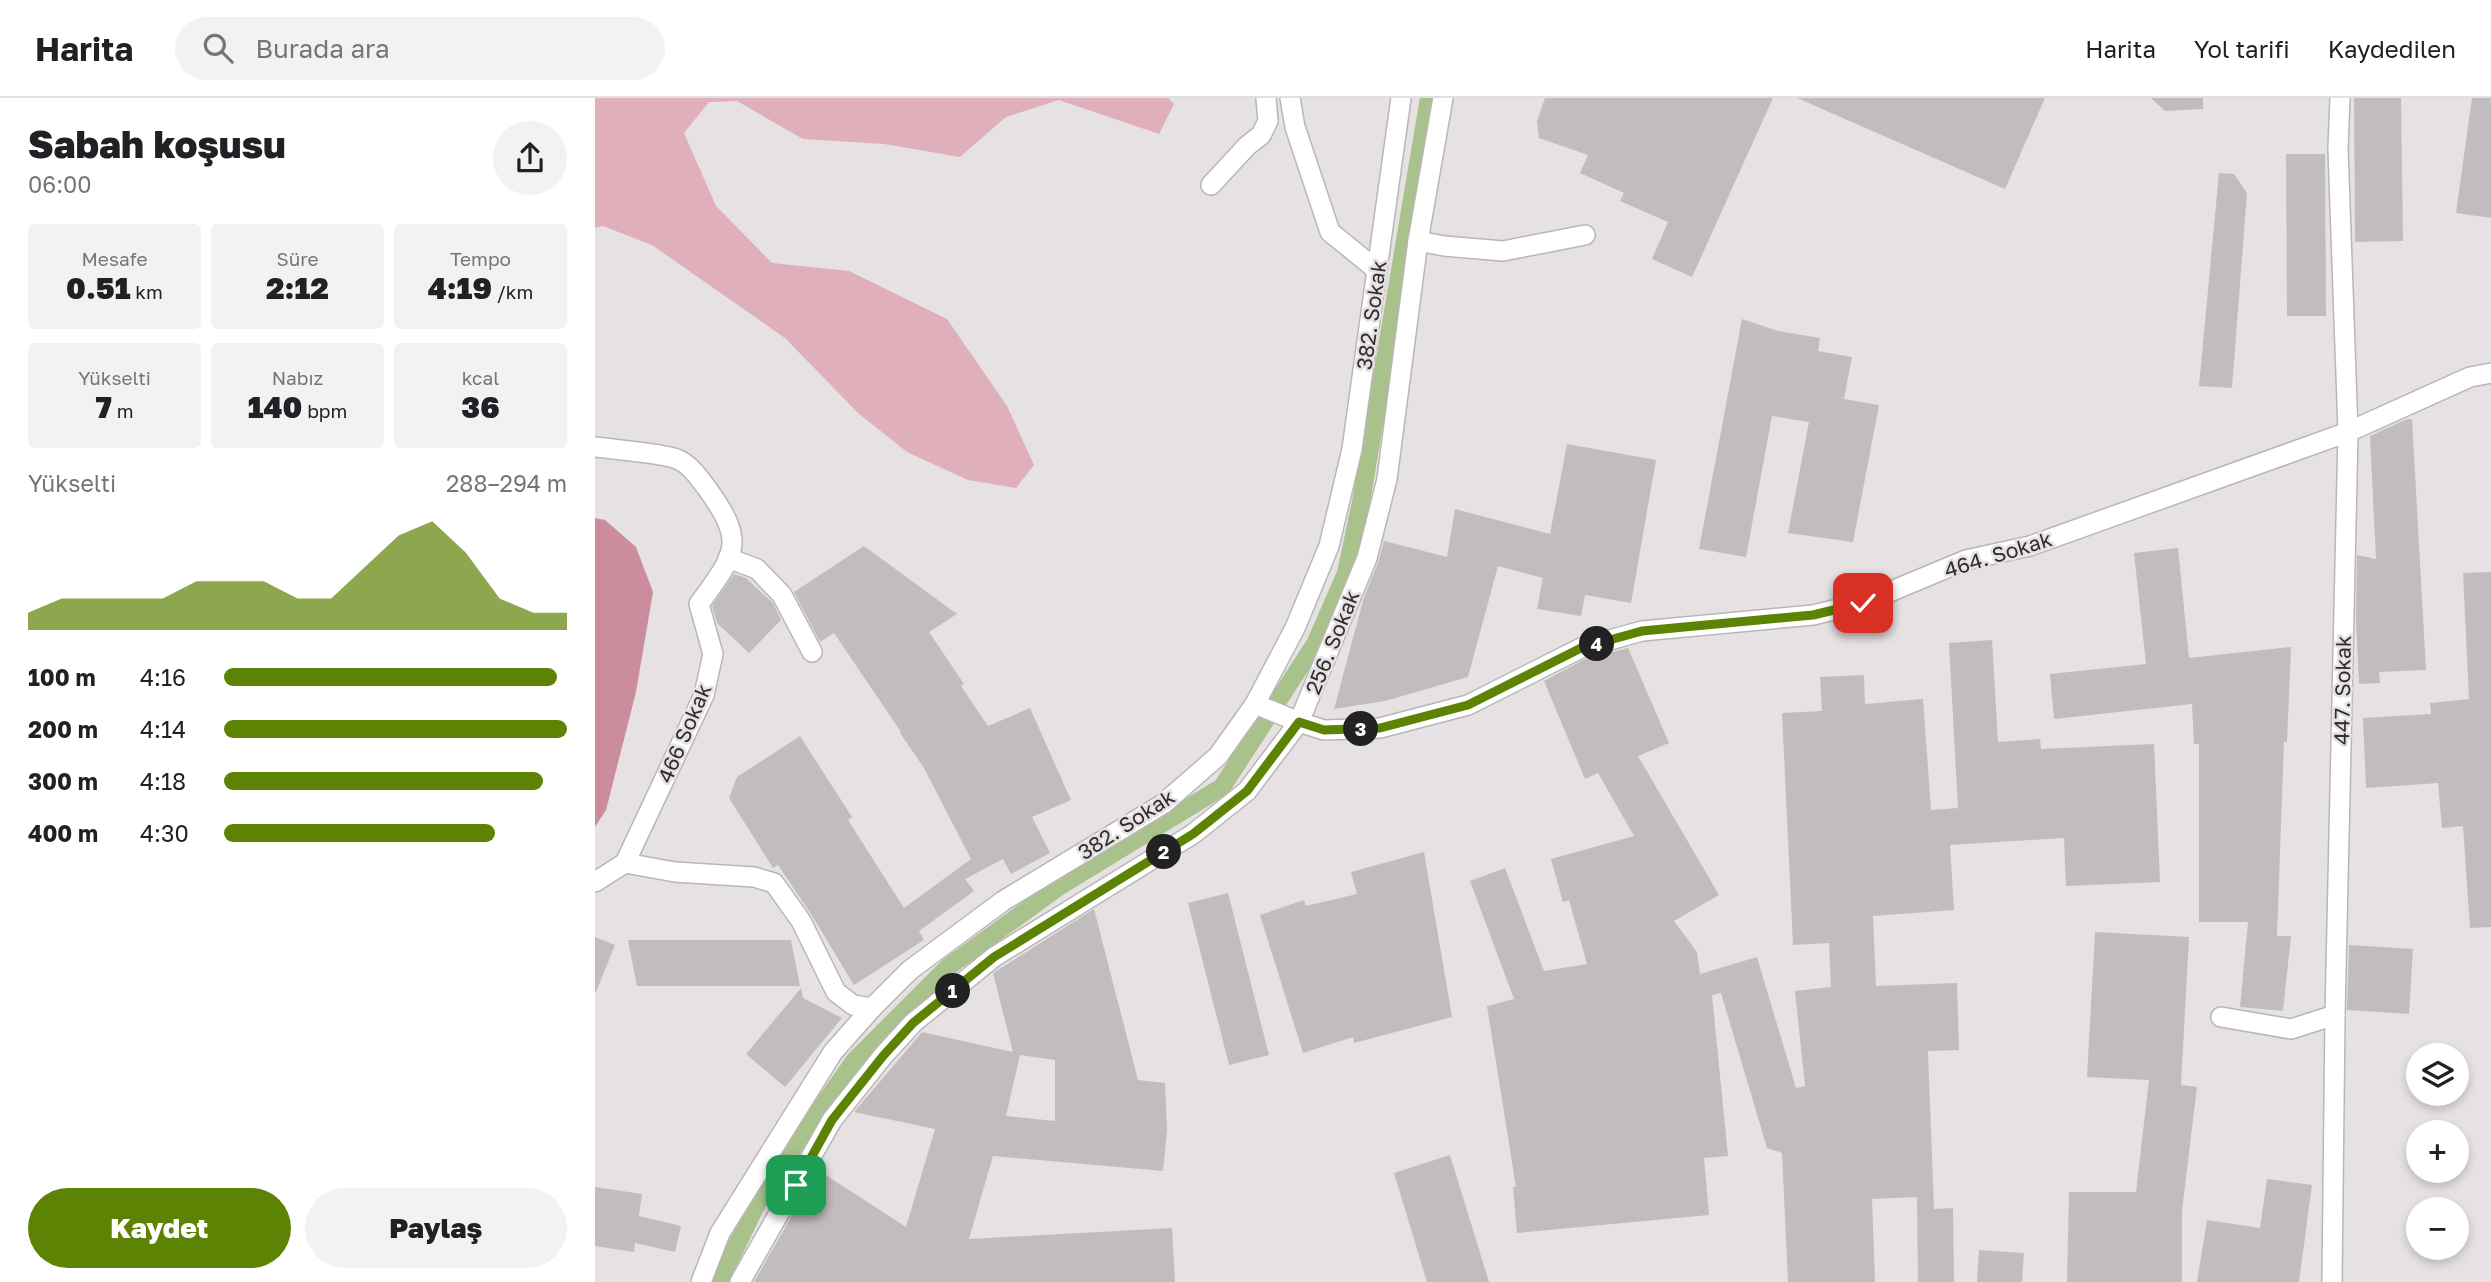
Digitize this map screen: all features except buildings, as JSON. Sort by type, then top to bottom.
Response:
[{"type":"street","points":[[1211,185],[1247,146],[1261,135],[1268,121],[1266,98]]},
{"type":"street","points":[[1290,98],[1295,127],[1330,232],[1377,270]]},
{"type":"street","name":"382. Sokak","points":[[701,1282],[720,1233],[833,1052],[871,1008],[910,970],[1003,901],[1163,804],[1218,756],[1256,705],[1295,628],[1329,546],[1352,449],[1401,98]]},
{"type":"street","name":"256. Sokak","points":[[740,1282],[832,1120],[913,1023],[994,957],[1193,834],[1247,791],[1292,720],[1367,558],[1387,479],[1418,241],[1443,98]]},
{"type":"street","name":"447. Sokak","points":[[2332,1282],[2348,432],[2338,148],[2340,98]]},
{"type":"street","points":[[1418,241],[1503,251],[1585,234]]},
{"type":"street","name":"464. Sokak","points":[[1256,705],[1324,730],[1380,728],[1468,705],[1581,648],[1642,631],[1813,615],[1863,603],[1966,560],[2030,546],[2348,432],[2470,377],[2491,373]]},
{"type":"street","name":"466 Sokak","points":[[595,447],[670,457],[684,462],[696,473],[729,520],[734,541],[724,569],[699,604],[713,654],[704,695],[625,863]]},
{"type":"street","points":[[728,558],[757,569],[782,595],[811,652]]},
{"type":"street","points":[[595,882],[625,863],[675,872],[754,877],[774,883],[801,921],[837,992],[853,1005],[871,1008]]},
{"type":"street","points":[[2221,1017],[2291,1029],[2335,1015]]},
{"type":"shaded area","points":[[595,98],[1168,98],[1174,104],[1159,134],[1059,100],[1006,117],[960,157],[884,144],[803,139],[737,101],[709,102],[684,133],[716,206],[772,263],[849,271],[947,319],[1007,406],[1034,465],[1016,488],[968,480],[907,452],[858,413],[785,338],[652,245],[603,226],[595,228]]},
{"type":"shaded area","points":[[595,518],[605,520],[636,547],[653,592],[636,692],[606,810],[595,827]]},
{"type":"waterway","points":[[719,1282],[765,1187],[855,1060],[948,967],[1060,886],[1222,787],[1315,644],[1346,573],[1361,502],[1429,98]]},
{"type":"route","points":[[796,1185],[832,1120],[913,1023],[994,957],[1193,834],[1247,791],[1299,722],[1324,730],[1380,728],[1468,705],[1581,648],[1642,631],[1813,615],[1863,603]]}]
